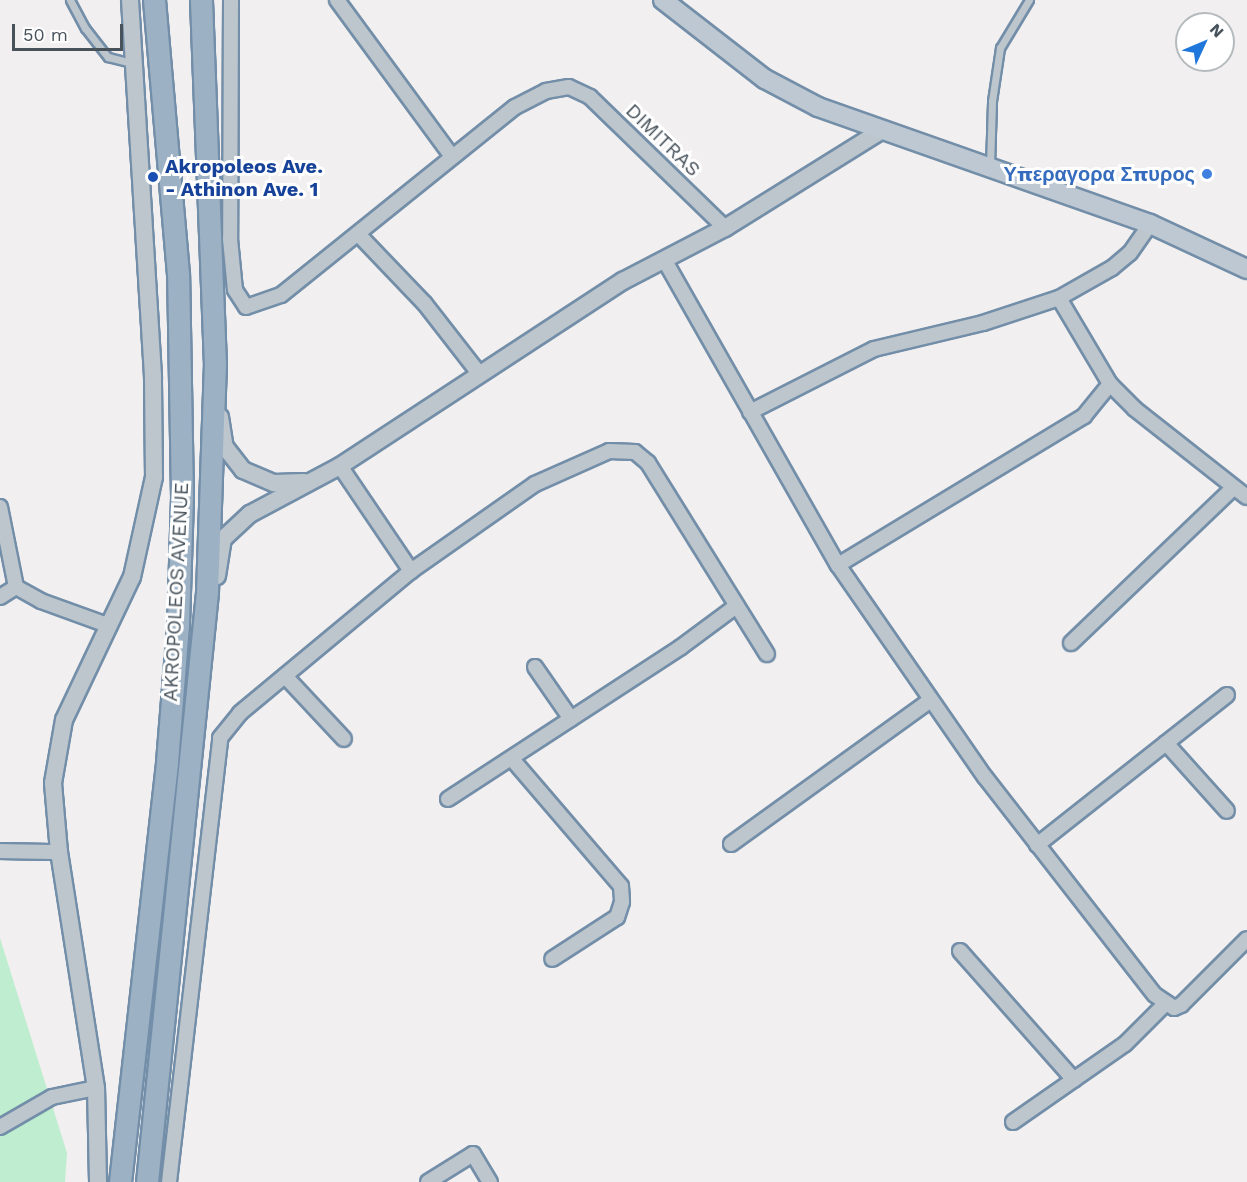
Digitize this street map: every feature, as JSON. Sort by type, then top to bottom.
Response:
[{"type":"highway","name":"AKROPOLEOS AVENUE","points":[[120,1182],[167,762],[178,625],[182,497],[178,274],[154,0]]},
{"type":"highway","name":"AKROPOLEOS AVENUE","points":[[147,1182],[200,671],[215,365],[201,0]]},
{"type":"main road","points":[[663,0],[765,79],[818,107],[1150,224],[1247,269]]},
{"type":"street","points":[[98,1182],[96,1088],[59,852],[53,783],[56,751],[77,688],[110,626],[132,577],[154,477],[153,376],[132,63],[130,0]]},
{"type":"street","points":[[231,0],[230,239],[237,298],[246,307],[281,296],[359,235],[451,155],[337,0]]},
{"type":"street","name":"DIMITRAS","points":[[451,155],[515,107],[546,91],[569,87],[590,97],[725,228]]},
{"type":"street","points":[[200,671],[212,624],[223,539],[250,514],[340,466],[478,372],[623,281],[725,228],[881,131]]},
{"type":"street","points":[[750,412],[874,349],[983,323],[1059,298],[1112,268],[1130,253],[1150,224]]},
{"type":"street","points":[[359,235],[425,304],[478,372]]},
{"type":"street","points":[[665,261],[838,566],[929,701],[1135,971],[1165,1004],[1174,1008],[1181,1005],[1247,939]]},
{"type":"street","points":[[1059,298],[1110,384],[1135,409],[1247,497]]},
{"type":"street","points":[[215,365],[221,430],[233,459],[243,470],[274,483],[309,481]]},
{"type":"street","points":[[838,566],[1084,416],[1110,384]]},
{"type":"street","points":[[169,1182],[220,738],[240,713],[411,571],[535,484],[609,451],[626,450],[648,464],[735,607],[767,654]]},
{"type":"street","points":[[340,466],[411,571]]},
{"type":"street","points":[[1071,643],[1233,488]]},
{"type":"street","points":[[0,507],[16,587],[41,601],[110,626]]},
{"type":"street","points":[[0,597],[16,587]]},
{"type":"street","points":[[448,799],[572,719],[735,607]]},
{"type":"street","points":[[535,667],[572,719]]},
{"type":"street","points":[[285,676],[344,739]]},
{"type":"street","points":[[1037,845],[1227,695]]},
{"type":"street","points":[[731,844],[929,701]]},
{"type":"street","points":[[1166,743],[1227,811]]},
{"type":"street","points":[[512,759],[621,886],[622,902],[617,917],[552,959]]},
{"type":"street","points":[[0,851],[59,852]]},
{"type":"street","points":[[960,951],[1074,1080]]},
{"type":"street","points":[[1013,1122],[1125,1044],[1165,1004]]},
{"type":"street","points":[[0,1127],[52,1097],[96,1088]]},
{"type":"street","points":[[428,1182],[473,1154],[490,1182]]},
{"type":"lane","points":[[70,0],[85,28],[108,57],[132,63]]},
{"type":"lane","points":[[990,169],[992,101],[1000,48],[1029,0]]},
{"type":"green space","points":[[0,938],[67,1153],[65,1182],[0,1182]]},
{"type":"place","name":"Υπεραγορα Σπυρος","points":[[1207,174]]},
{"type":"place","name":"Akropoleos Ave. - Athinon Ave. 1","points":[[153,177]]}]
